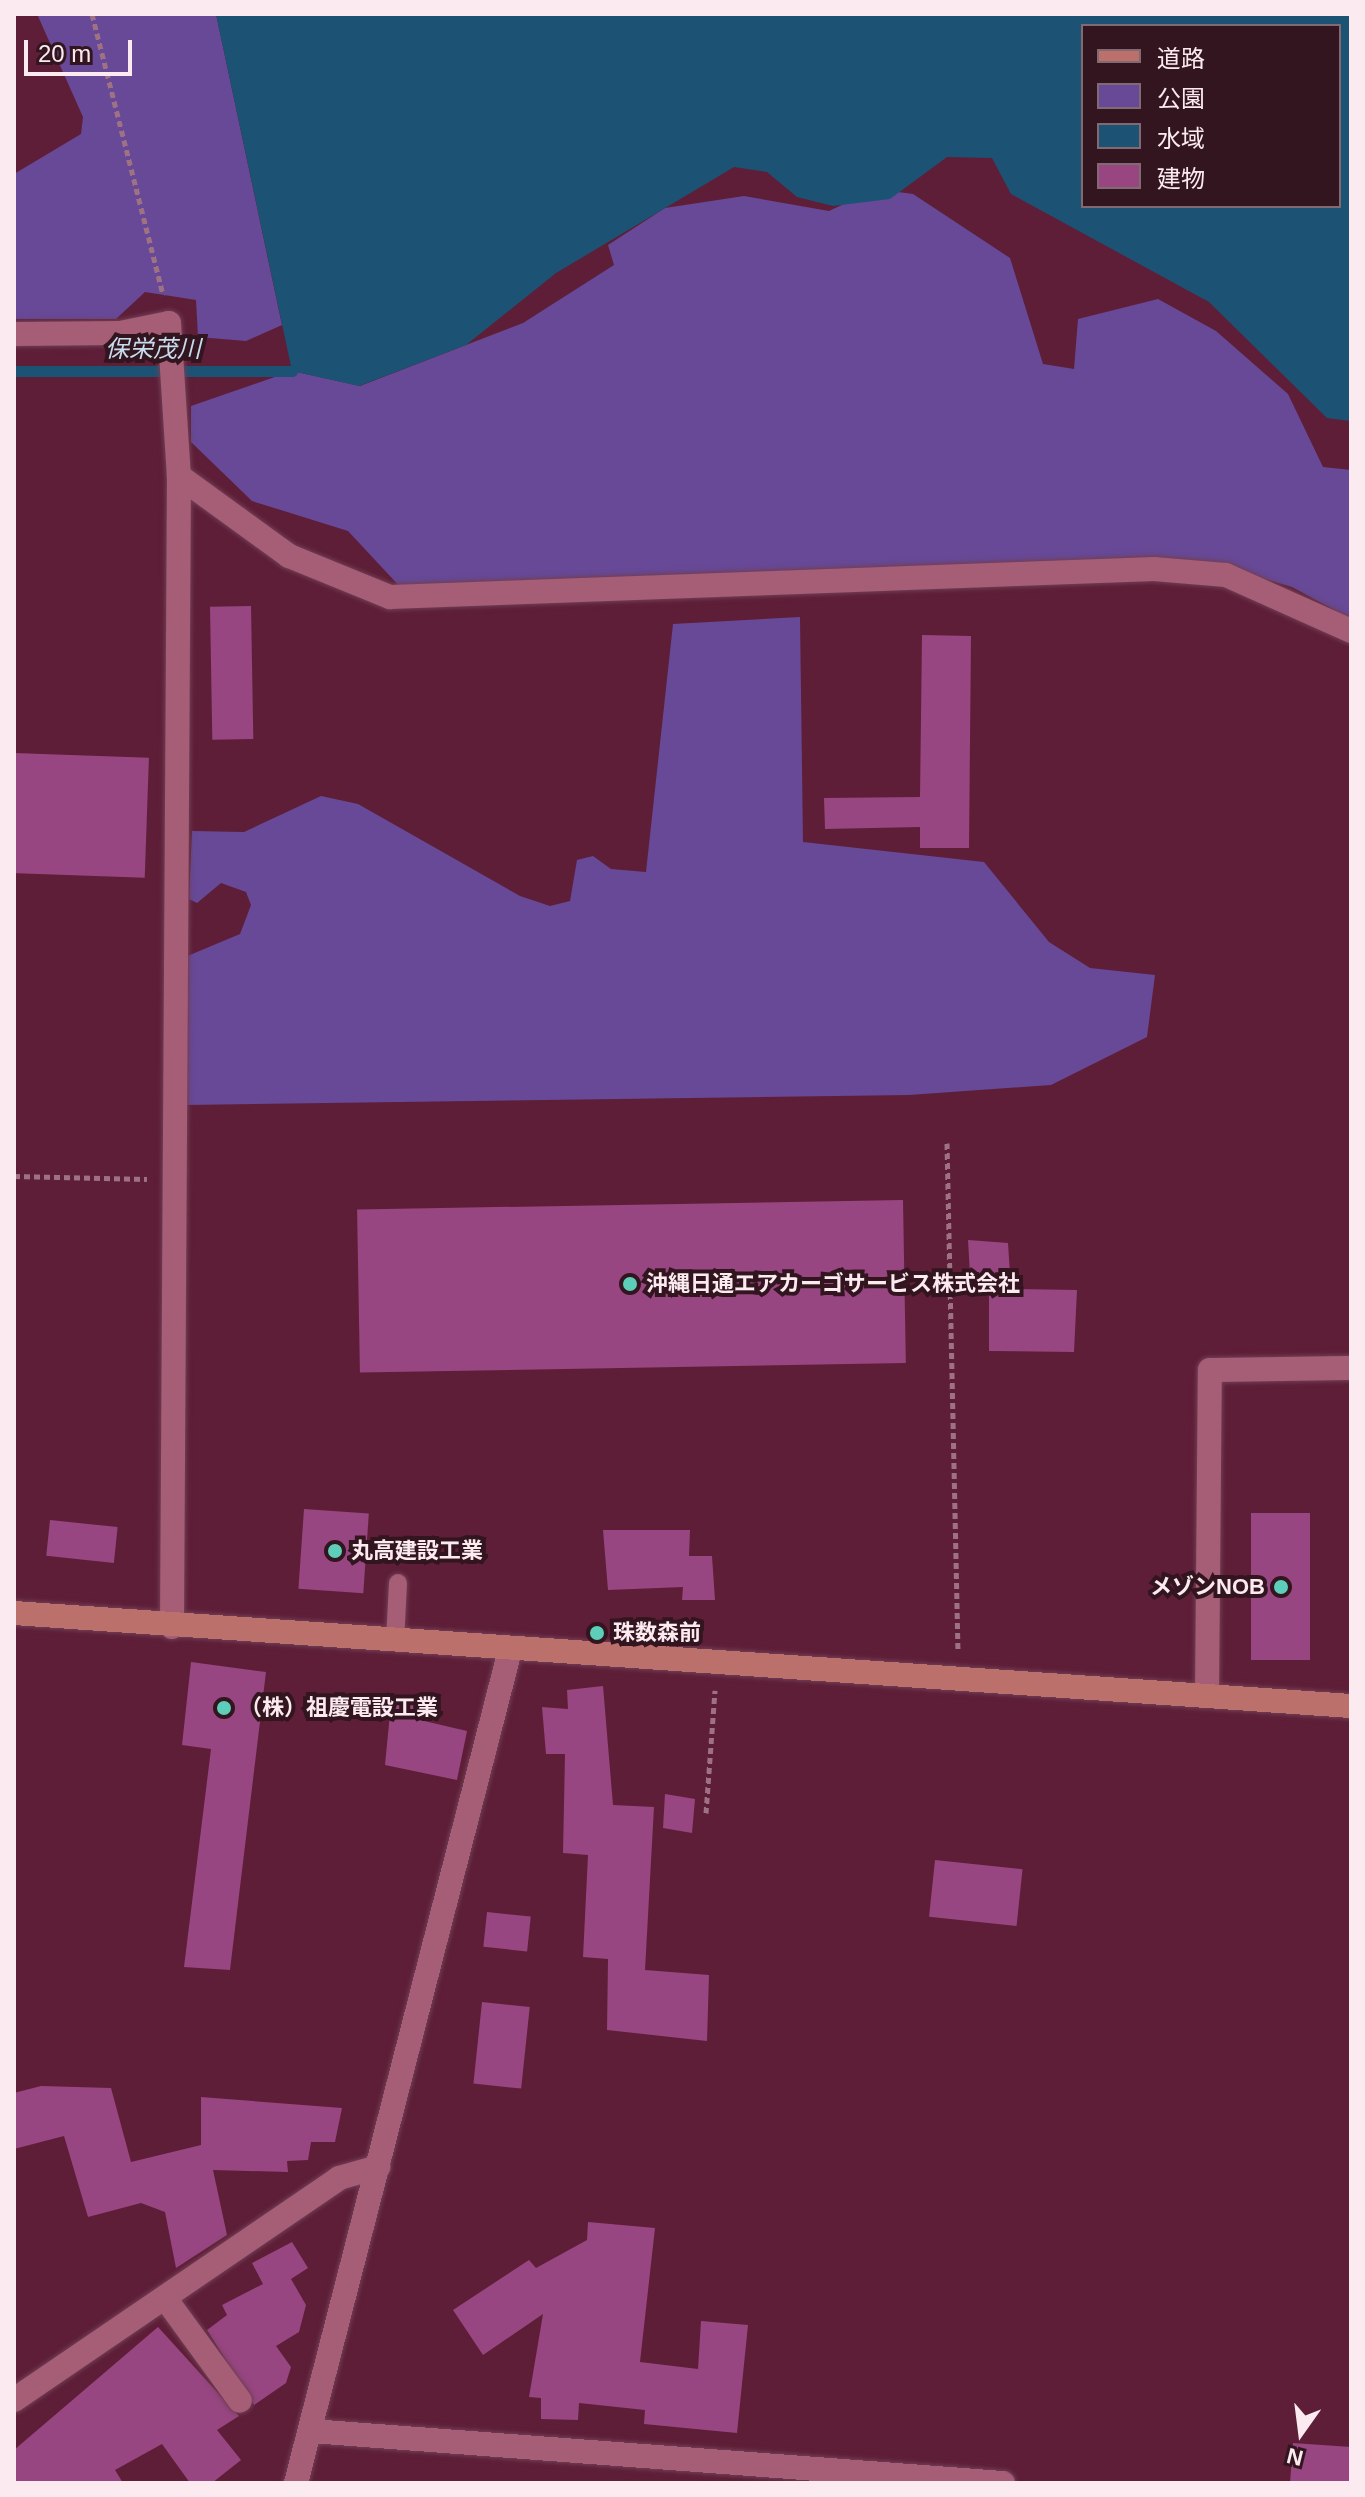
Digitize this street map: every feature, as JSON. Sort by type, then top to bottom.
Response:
[{"type":"street","points":[[14,334],[120,333],[169,323],[179,476],[172,1179],[172,1627]]},
{"type":"street","points":[[179,476],[289,556],[390,597],[1154,569],[1226,575],[1351,631]]},
{"type":"street","points":[[1207,1696],[1210,1370],[1351,1368]]},
{"type":"street","points":[[14,1613],[717,1665],[1351,1706]]},
{"type":"street","points":[[296,2483],[510,1650]]},
{"type":"street","points":[[14,2400],[339,2178],[378,2167]]},
{"type":"street","points":[[165,2298],[240,2401]]},
{"type":"street","points":[[311,2431],[1003,2483]]},
{"type":"lane","points":[[395,1642],[398,1583]]},
{"type":"path","points":[[92,14],[169,323]]},
{"type":"path","points":[[947,1143],[958,1681]]},
{"type":"path","points":[[14,1176],[172,1179]]},
{"type":"path","points":[[706,1813],[717,1665]]},
{"type":"green space","points":[[37,14],[216,14],[282,325],[246,341],[198,337],[196,300],[145,292],[116,319],[14,319],[14,174],[81,134],[83,117]]},
{"type":"green space","points":[[876,189],[913,194],[1010,258],[1043,364],[1074,369],[1078,319],[1158,299],[1216,331],[1288,394],[1323,467],[1351,470],[1351,619],[1292,587],[1234,570],[403,590],[348,531],[252,501],[191,442],[191,406],[292,371],[360,386],[523,323],[614,265],[608,245],[665,208],[744,196],[829,211]]},
{"type":"green space","points":[[800,617],[803,842],[984,862],[1049,942],[1090,968],[1155,975],[1147,1037],[1051,1085],[909,1095],[185,1105],[185,957],[240,934],[251,905],[246,892],[221,883],[197,903],[189,899],[192,831],[244,832],[321,796],[358,804],[520,896],[550,906],[570,901],[577,860],[593,856],[611,869],[646,872],[673,624]]},
{"type":"water","points":[[216,14],[1351,14],[1351,421],[1327,418],[1209,302],[1011,194],[992,158],[947,157],[890,199],[833,206],[797,197],[767,172],[734,167],[556,273],[466,345],[359,386],[292,371]]},
{"type":"building","points":[[251,606],[253,739],[212,740],[210,607]]},
{"type":"building","points":[[922,635],[971,636],[969,848],[920,848],[920,827],[825,829],[824,798],[920,797]]},
{"type":"building","points":[[14,753],[149,758],[145,878],[14,873]]},
{"type":"building","name":"沖縄日通エアカーゴサービス株式会社","points":[[903,1200],[906,1363],[360,1373],[357,1210]]},
{"type":"building","points":[[968,1240],[1008,1243],[1011,1289],[1077,1290],[1074,1352],[989,1351],[989,1296],[971,1292]]},
{"type":"building","name":"丸高建設工業","points":[[304,1509],[369,1514],[363,1593],[298,1589]]},
{"type":"building","name":"メゾンNOB","points":[[1251,1513],[1310,1513],[1310,1660],[1251,1660]]},
{"type":"building","points":[[50,1520],[118,1527],[114,1563],[46,1556]]},
{"type":"building","points":[[603,1530],[690,1530],[689,1556],[712,1556],[715,1600],[682,1600],[683,1587],[608,1590]]},
{"type":"building","points":[[191,1662],[266,1672],[230,1970],[184,1967],[211,1749],[182,1745]]},
{"type":"building","points":[[603,1686],[613,1805],[654,1807],[645,1970],[709,1975],[707,2041],[607,2030],[608,1959],[583,1957],[588,1855],[563,1853],[565,1754],[546,1754],[542,1707],[568,1709],[567,1690]]},
{"type":"building","points":[[391,1703],[418,1705],[420,1720],[467,1731],[457,1780],[385,1765]]},
{"type":"building","points":[[665,1794],[695,1799],[692,1833],[663,1828]]},
{"type":"building","points":[[935,1860],[1023,1869],[1017,1926],[929,1917]]},
{"type":"building","points":[[487,1912],[531,1917],[527,1951],[483,1947]]},
{"type":"building","points":[[482,2002],[530,2007],[521,2089],[473,2084]]},
{"type":"building","points":[[41,2086],[111,2088],[131,2162],[201,2145],[201,2097],[342,2108],[335,2142],[311,2142],[308,2160],[287,2161],[288,2172],[213,2170],[227,2235],[176,2268],[165,2212],[141,2203],[88,2217],[64,2136],[14,2149],[14,2093]]},
{"type":"building","points":[[588,2222],[655,2228],[640,2362],[698,2369],[701,2321],[748,2325],[737,2433],[644,2424],[645,2410],[579,2403],[578,2420],[541,2419],[541,2398],[529,2397],[543,2314],[483,2355],[453,2310],[529,2260],[536,2268],[587,2240]]},
{"type":"building","points":[[292,2242],[308,2268],[291,2279],[306,2305],[299,2332],[276,2346],[291,2367],[286,2383],[254,2405],[207,2330],[227,2315],[222,2305],[263,2284],[252,2263]]},
{"type":"building","points":[[158,2327],[239,2416],[217,2430],[241,2460],[212,2483],[190,2483],[162,2444],[115,2470],[123,2483],[14,2483],[14,2450]]},
{"type":"building","points":[[1293,2443],[1351,2447],[1351,2483],[1290,2483]]},
{"type":"waterway","name":"保栄茂川","points":[[14,371],[292,371]]},
{"type":"place","name":"沖縄日通エアカーゴサービス株式会社","points":[[630,1284]]},
{"type":"place","name":"丸高建設工業","points":[[335,1551]]},
{"type":"place","name":"メゾンNOB","points":[[1281,1587]]},
{"type":"place","name":"珠数森前","points":[[597,1633]]},
{"type":"place","name":"（株）祖慶電設工業","points":[[224,1708]]}]
